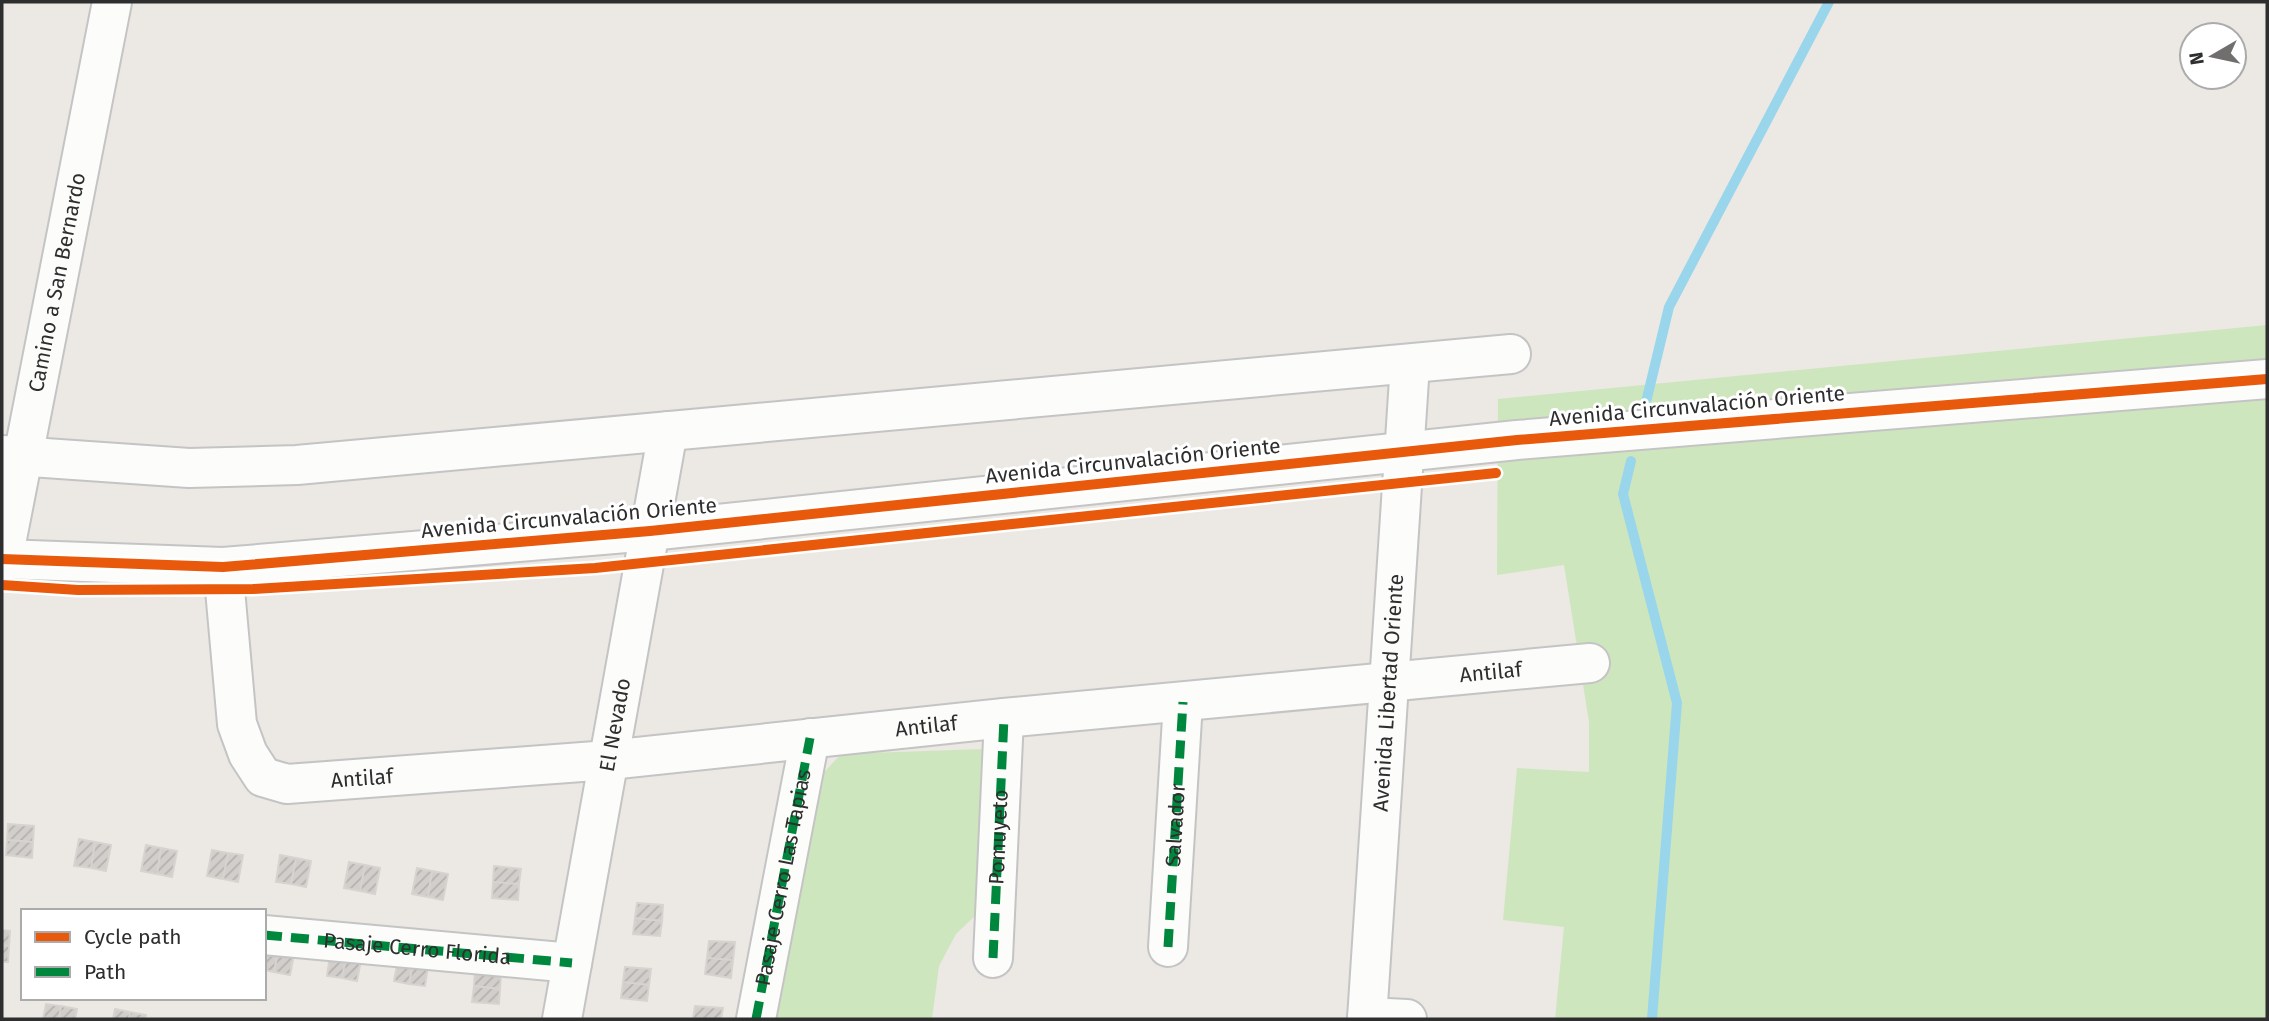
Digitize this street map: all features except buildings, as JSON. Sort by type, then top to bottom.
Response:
[{"type":"street","name":"Camino a San Bernardo","points":[[2,561],[12,456],[112,2]]},
{"type":"street","points":[[12,456],[189,468],[297,465],[1511,354]]},
{"type":"street","name":"Avenida Libertad Oriente","points":[[1367,1018],[1410,364]]},
{"type":"street","name":"Avenida Circunvalación Oriente","points":[[2,561],[223,567],[650,531],[1531,439],[2267,379]]},
{"type":"street","name":"El Nevado","points":[[562,1019],[668,431]]},
{"type":"street","name":"Antilaf","points":[[223,567],[237,724],[248,754],[263,777],[287,785],[609,760],[1004,718],[1590,663]]},
{"type":"street","name":"Salvador","points":[[1168,947],[1183,702]]},
{"type":"street","name":"Pomuyeto","points":[[993,958],[1004,718]]},
{"type":"street","name":"Pasaje Cerro Las Tapias","points":[[755,1019],[810,738]]},
{"type":"street","name":"Pasaje Cerro Florida","points":[[266,935],[572,963]]},
{"type":"street","points":[[1367,1018],[1407,1019]]},
{"type":"green space","points":[[2267,325],[2267,1019],[1555,1019],[1564,927],[1503,920],[1517,768],[1589,772],[1589,722],[1564,565],[1497,575],[1498,399]]},
{"type":"green space","points":[[982,749],[976,915],[956,934],[939,966],[932,1019],[773,1019],[818,779],[841,754]]},
{"type":"waterway","points":[[1647,398],[1669,307],[1829,2]]},
{"type":"waterway","points":[[1631,461],[1623,494],[1677,703],[1652,1019]]},
{"type":"marked path","points":[[1168,947],[1183,702]]},
{"type":"marked path","points":[[993,958],[1004,718]]},
{"type":"marked path","points":[[756,1019],[810,738]]},
{"type":"marked path","points":[[266,935],[572,963]]},
{"type":"cycle path","points":[[2,559],[223,567],[650,531],[1517,440],[2267,379]]},
{"type":"cycle path","points":[[2,585],[78,590],[253,589],[595,568],[1496,473]]}]
